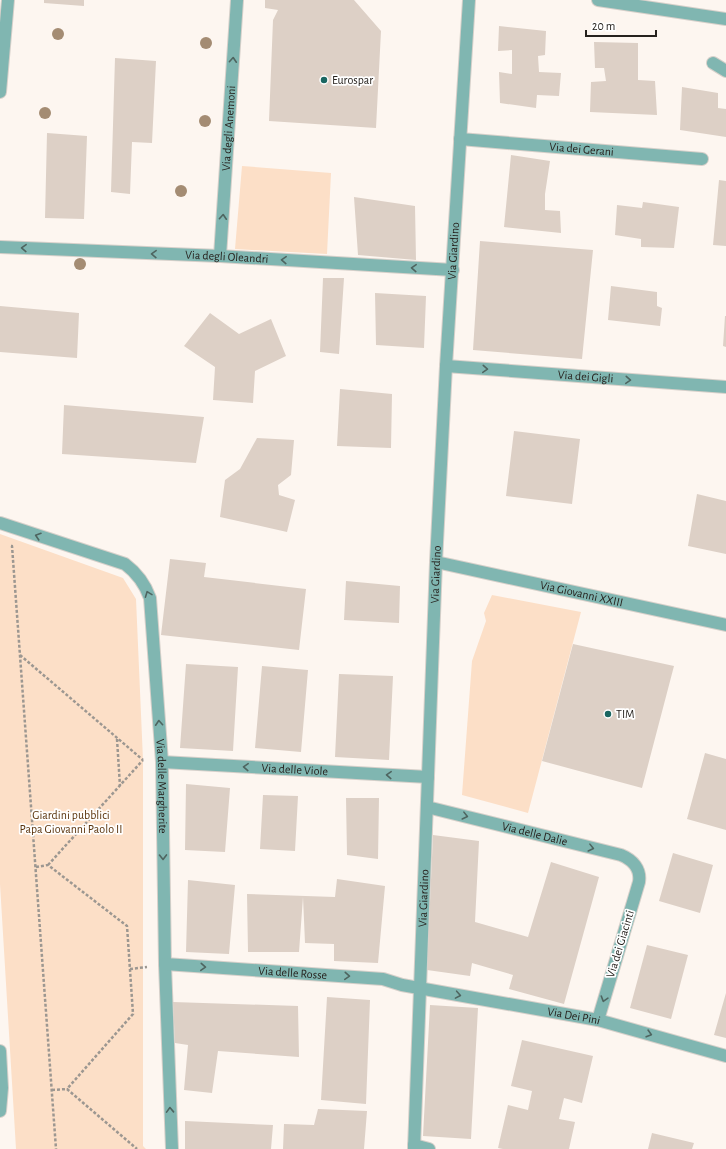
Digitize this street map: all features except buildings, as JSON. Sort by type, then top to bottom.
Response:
[{"type":"street","points":[[0,92],[8,0]]},
{"type":"street","name":"Via degli Anemoni","points":[[220,256],[237,0]]},
{"type":"street","name":"Via Giardino","points":[[414,1147],[436,562],[446,366],[469,0]]},
{"type":"street","points":[[598,0],[726,19]]},
{"type":"street","points":[[713,63],[726,71]]},
{"type":"street","name":"Via dei Gerani","points":[[460,139],[702,159]]},
{"type":"street","name":"Via degli Oleandri","points":[[0,247],[220,256],[452,270]]},
{"type":"street","name":"Via dei Gigli","points":[[446,366],[726,387]]},
{"type":"street","name":"Via delle Margherite","points":[[0,524],[120,562],[131,569],[143,583],[149,594],[151,603],[162,762],[164,964],[172,1149]]},
{"type":"street","name":"Via Giovanni XXIII","points":[[436,562],[726,625]]},
{"type":"street","name":"Via delle Viole","points":[[162,762],[428,777]]},
{"type":"street","name":"Via delle Dalie","points":[[427,807],[621,855],[632,862],[637,868]]},
{"type":"street","name":"Via dei Giacinti","points":[[598,1020],[639,882],[640,878],[637,868]]},
{"type":"street","name":"Via delle Rosse","points":[[164,964],[376,978],[420,988]]},
{"type":"street","name":"Via Dei Pini","points":[[420,988],[598,1020],[726,1056]]},
{"type":"street","points":[[0,1051],[2,1088],[0,1111]]},
{"type":"street","points":[[414,1147],[429,1149]]},
{"type":"path","points":[[6,544],[12,546],[56,1149]]},
{"type":"path","points":[[20,654],[143,760],[162,762]]},
{"type":"path","points":[[117,738],[120,786]]},
{"type":"path","points":[[36,867],[48,865],[143,760]]},
{"type":"path","points":[[48,865],[127,926],[133,1014],[67,1089]]},
{"type":"path","points":[[52,1090],[67,1089],[137,1149]]},
{"type":"green space","points":[[242,166],[331,173],[327,254],[235,249]]},
{"type":"green space","name":"Giardini pubblici Papa Giovanni Paolo II","points":[[0,534],[123,578],[136,599],[143,760],[143,1146],[146,1149],[16,1149],[0,884]]},
{"type":"green space","points":[[492,595],[581,612],[528,813],[462,795],[472,661],[486,621],[484,613]]},
{"type":"place","name":"Eurospar","points":[[324,80]]},
{"type":"place","name":"TIM","points":[[608,714]]}]
